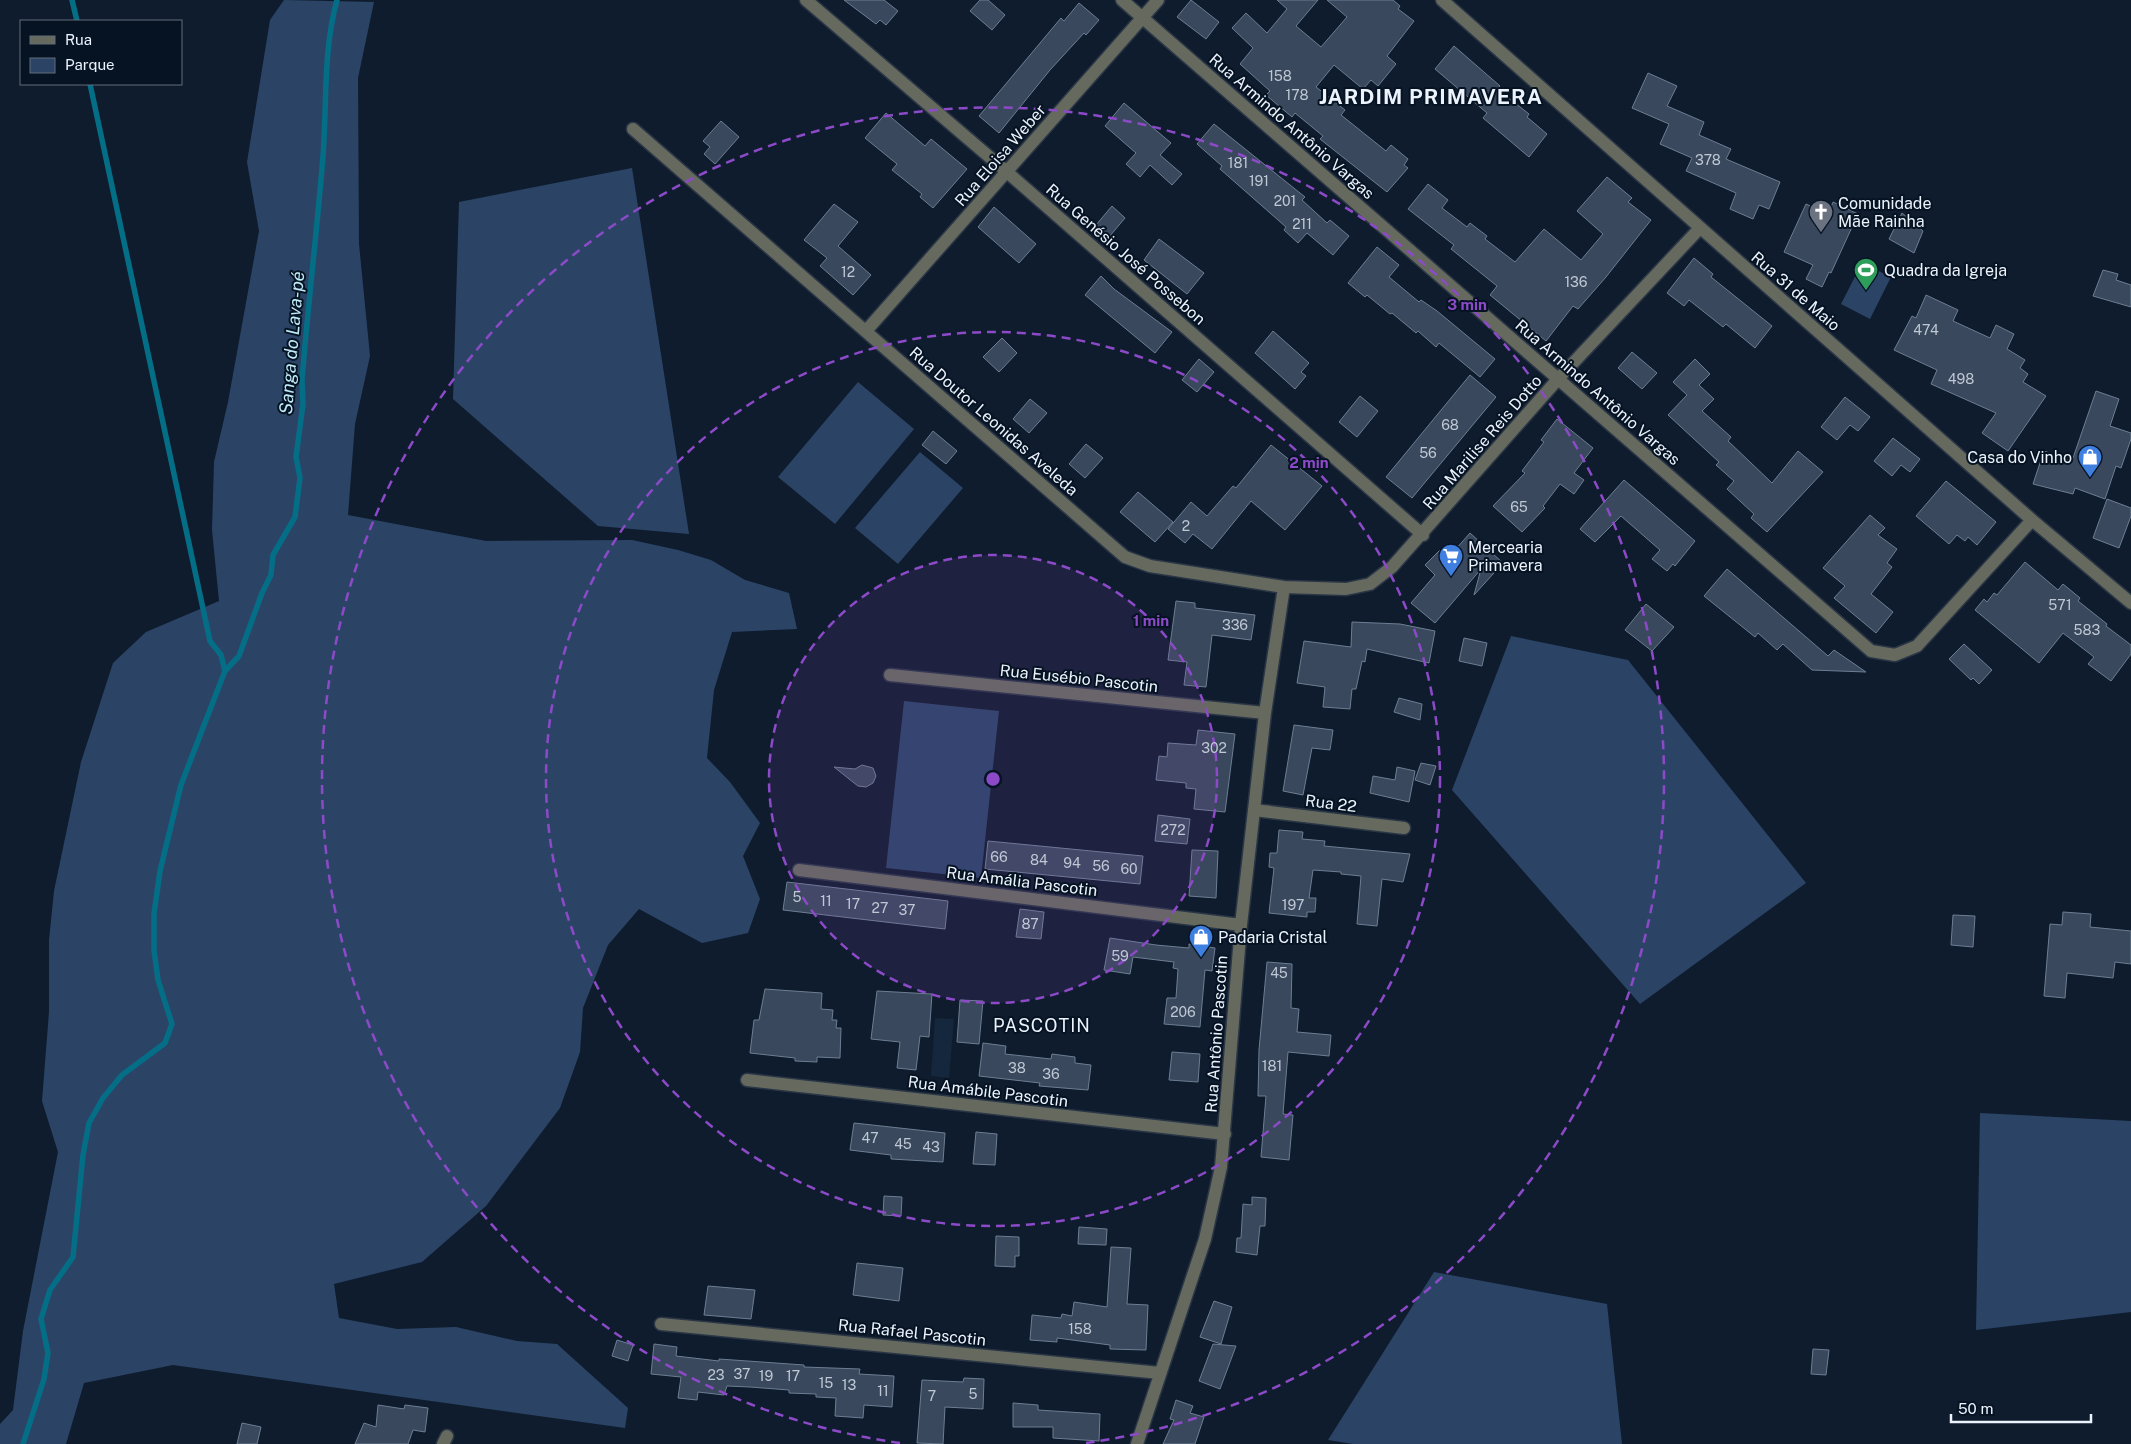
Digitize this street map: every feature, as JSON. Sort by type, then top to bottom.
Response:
[{"type":"street","name":"Rua Genésio José Possebon","points":[[806,0],[1423,534]]},
{"type":"street","name":"Rua Armindo Antônio Vargas","points":[[1122,0],[1871,651],[1895,655],[1917,646],[2032,520]]},
{"type":"street","name":"Rua Eloisa Weber","points":[[866,330],[1158,0]]},
{"type":"street","name":"Rua 31 de Maio","points":[[1442,0],[2032,520],[2131,603]]},
{"type":"street","name":"Rua Doutor Leonidas Aveleda","points":[[633,129],[1125,557],[1150,566],[1284,587],[1354,587],[1370,584],[1392,567]]},
{"type":"street","name":"Rua Marilise Reis Dotto","points":[[1392,567],[1558,380],[1700,228]]},
{"type":"street","name":"Rua Antônio Pascotin","points":[[1137,1444],[1205,1239],[1222,1167],[1241,925],[1265,713],[1284,587]]},
{"type":"street","name":"Rua Eusébio Pascotin","points":[[890,675],[1265,713]]},
{"type":"street","name":"Rua 22","points":[[1254,810],[1404,828]]},
{"type":"street","name":"Rua Amália Pascotin","points":[[799,870],[1241,925]]},
{"type":"street","name":"Rua Amábile Pascotin","points":[[747,1080],[1225,1134]]},
{"type":"street","name":"Rua Rafael Pascotin","points":[[661,1324],[1160,1373]]},
{"type":"shaded area","points":[[935,1018],[954,1019],[949,1078],[931,1076]]},
{"type":"green space","points":[[284,0],[374,2],[358,78],[359,244],[370,356],[355,424],[348,515],[486,541],[632,540],[678,550],[711,560],[745,580],[789,593],[797,629],[732,632],[714,690],[707,758],[730,782],[760,823],[743,856],[760,899],[748,933],[702,943],[639,909],[608,945],[583,1008],[580,1052],[560,1108],[486,1206],[422,1262],[334,1284],[339,1318],[397,1329],[456,1327],[517,1341],[557,1344],[628,1408],[625,1428],[173,1365],[84,1383],[66,1444],[0,1444],[0,1424],[13,1410],[23,1331],[58,1152],[42,1101],[49,1012],[49,940],[54,891],[81,762],[113,663],[146,632],[219,601],[212,530],[214,462],[228,402],[259,231],[247,162],[270,20]]},
{"type":"green space","points":[[632,168],[689,534],[598,526],[453,399],[459,202]]},
{"type":"green space","name":"Quadra da Igreja","points":[[1862,263],[1891,277],[1870,319],[1841,304]]},
{"type":"green space","points":[[858,382],[914,429],[835,524],[778,477]]},
{"type":"green space","points":[[920,452],[963,488],[898,564],[855,528]]},
{"type":"green space","points":[[1511,636],[1628,660],[1806,883],[1640,1004],[1452,790]]},
{"type":"green space","points":[[904,701],[999,711],[981,878],[886,868]]},
{"type":"green space","points":[[1980,1113],[2131,1121],[2131,1312],[1976,1330]]},
{"type":"green space","points":[[1434,1272],[1607,1304],[1622,1444],[1353,1444],[1328,1440]]},
{"type":"building","points":[[844,0],[884,0],[898,11],[886,25],[880,20],[876,24]]},
{"type":"building","points":[[980,0],[988,0],[1005,15],[992,30],[970,11]]},
{"type":"building","points":[[1191,0],[1219,22],[1206,39],[1177,17]]},
{"type":"building","points":[[1277,0],[1318,0],[1296,26],[1321,47],[1347,17],[1327,0],[1393,0],[1400,6],[1398,9],[1414,21],[1387,56],[1396,64],[1378,86],[1371,80],[1363,89],[1334,65],[1316,87],[1345,110],[1341,115],[1386,151],[1391,145],[1408,159],[1404,165],[1408,168],[1387,192],[1320,139],[1323,136],[1295,113],[1292,117],[1266,95],[1270,91],[1240,64],[1253,48],[1232,28],[1246,13],[1267,33],[1287,9]]},
{"type":"building","points":[[1079,3],[1099,20],[1086,35],[1084,33],[1050,70],[999,133],[979,116],[1061,18],[1064,21]]},
{"type":"building","points":[[1454,46],[1500,86],[1497,89],[1529,114],[1527,117],[1547,134],[1529,157],[1483,118],[1487,113],[1435,69]]},
{"type":"building","points":[[1648,73],[1677,86],[1667,106],[1704,122],[1699,135],[1731,149],[1726,159],[1780,182],[1769,209],[1759,205],[1753,219],[1730,209],[1736,193],[1686,171],[1692,158],[1660,144],[1669,124],[1632,108]]},
{"type":"building","points":[[1124,103],[1171,143],[1160,155],[1182,174],[1172,185],[1150,165],[1140,177],[1126,164],[1136,153],[1105,126]]},
{"type":"building","points":[[886,113],[925,146],[931,139],[967,169],[933,208],[920,197],[922,194],[892,170],[897,164],[865,138]]},
{"type":"building","points":[[721,121],[739,137],[715,164],[704,154],[710,147],[703,141]]},
{"type":"building","points":[[1214,124],[1305,197],[1302,200],[1327,223],[1330,220],[1349,236],[1333,255],[1307,233],[1298,243],[1284,230],[1286,227],[1220,169],[1222,166],[1197,144]]},
{"type":"building","points":[[1607,177],[1632,198],[1628,202],[1651,220],[1606,277],[1578,309],[1573,306],[1546,341],[1490,295],[1497,286],[1451,249],[1454,245],[1408,209],[1428,184],[1448,200],[1442,208],[1467,227],[1470,223],[1487,236],[1485,239],[1515,262],[1544,229],[1581,260],[1603,234],[1577,211]]},
{"type":"building","name":"Comunidade Mãe Rainha","points":[[1833,202],[1858,214],[1831,273],[1829,272],[1822,287],[1806,279],[1813,265],[1784,252],[1806,204],[1828,214]]},
{"type":"building","points":[[834,204],[858,222],[838,246],[871,275],[853,295],[820,266],[827,258],[804,240]]},
{"type":"building","points":[[1112,206],[1125,218],[1109,237],[1096,225]]},
{"type":"building","points":[[994,207],[1036,244],[1019,263],[978,227]]},
{"type":"building","points":[[1902,213],[1923,231],[1914,253],[1889,239]]},
{"type":"building","points":[[1159,239],[1204,273],[1187,294],[1144,260]]},
{"type":"building","points":[[1377,247],[1399,265],[1389,277],[1419,302],[1421,300],[1437,311],[1495,359],[1480,377],[1439,343],[1436,347],[1418,331],[1416,333],[1392,313],[1390,314],[1367,295],[1365,297],[1348,283]]},
{"type":"building","points":[[1694,258],[1713,274],[1711,277],[1772,326],[1755,348],[1726,324],[1723,327],[1689,300],[1684,306],[1667,293]]},
{"type":"building","points":[[2103,270],[2118,274],[2116,280],[2131,285],[2131,307],[2093,296]]},
{"type":"building","points":[[1101,276],[1114,289],[1172,332],[1155,353],[1085,295]]},
{"type":"building","points":[[1926,295],[1958,310],[1953,321],[1990,338],[1996,325],[2014,334],[2007,349],[2025,360],[2020,368],[2028,374],[2023,382],[2046,396],[2008,451],[1982,433],[1996,413],[1931,384],[1937,370],[1894,350],[1912,316],[1916,318]]},
{"type":"building","points":[[1273,331],[1309,363],[1301,372],[1306,376],[1295,389],[1255,353]]},
{"type":"building","points":[[1002,338],[1017,353],[999,372],[983,357]]},
{"type":"building","points":[[1632,352],[1657,373],[1642,389],[1618,368]]},
{"type":"building","points":[[1199,359],[1214,372],[1197,392],[1182,380]]},
{"type":"building","points":[[1695,359],[1710,374],[1699,385],[1714,399],[1702,411],[1731,437],[1728,441],[1772,483],[1798,451],[1823,472],[1767,532],[1751,518],[1754,514],[1727,489],[1734,481],[1716,465],[1719,462],[1668,415],[1687,395],[1673,382]]},
{"type":"building","points":[[1470,375],[1496,397],[1412,498],[1386,477]]},
{"type":"building","points":[[2096,391],[2119,399],[2110,426],[2131,433],[2131,439],[2121,468],[2116,466],[2105,499],[2075,488],[2073,494],[2033,484],[2044,451],[2072,461]]},
{"type":"building","points":[[1360,396],[1378,411],[1357,437],[1339,422]]},
{"type":"building","points":[[1845,397],[1870,417],[1858,431],[1850,425],[1837,440],[1821,427]]},
{"type":"building","points":[[1030,399],[1047,413],[1029,433],[1013,419]]},
{"type":"building","points":[[1557,419],[1593,448],[1574,473],[1584,480],[1574,494],[1560,484],[1543,506],[1545,508],[1522,532],[1493,506],[1525,473],[1522,471],[1544,442],[1541,440]]},
{"type":"building","points":[[933,431],[957,451],[946,464],[922,445]]},
{"type":"building","points":[[1893,438],[1920,459],[1910,472],[1901,465],[1892,476],[1874,461]]},
{"type":"building","points":[[1086,444],[1103,458],[1085,478],[1069,464]]},
{"type":"building","points":[[1271,445],[1322,486],[1285,530],[1251,501],[1212,549],[1193,534],[1185,543],[1168,529],[1191,502],[1207,516],[1233,486],[1236,488]]},
{"type":"building","points":[[1624,480],[1695,541],[1675,566],[1673,564],[1667,571],[1652,559],[1660,550],[1621,516],[1595,542],[1580,529]]},
{"type":"building","points":[[1946,481],[1996,522],[1977,545],[1968,537],[1965,541],[1957,535],[1949,544],[1916,516]]},
{"type":"building","points":[[1138,492],[1173,522],[1155,542],[1120,512]]},
{"type":"building","points":[[2107,499],[2131,508],[2131,516],[2119,548],[2093,538]]},
{"type":"building","points":[[1870,515],[1885,528],[1878,535],[1897,549],[1887,563],[1892,567],[1871,594],[1893,612],[1876,633],[1834,598],[1845,586],[1823,568]]},
{"type":"building","points":[[1470,533],[1503,563],[1474,595],[1481,569],[1435,623],[1411,603],[1435,575],[1425,565],[1440,550],[1448,558]]},
{"type":"building","points":[[2025,562],[2058,590],[2063,584],[2080,598],[2078,601],[2131,645],[2131,654],[2111,681],[2088,664],[2094,657],[2063,633],[2039,663],[1975,610],[1984,599],[1987,602],[1994,593],[1997,595]]},
{"type":"building","points":[[1727,569],[1828,656],[1834,650],[1866,672],[1812,670],[1783,644],[1777,650],[1758,633],[1755,637],[1704,596]]},
{"type":"building","points":[[1176,601],[1195,603],[1195,608],[1255,615],[1251,640],[1212,635],[1206,687],[1184,685],[1187,662],[1168,660]]},
{"type":"building","points":[[1646,604],[1674,627],[1652,651],[1625,630]]},
{"type":"building","points":[[1352,622],[1400,624],[1435,631],[1429,663],[1367,649],[1365,662],[1362,661],[1356,689],[1352,689],[1350,709],[1323,707],[1325,687],[1297,683],[1304,641],[1351,647]]},
{"type":"building","points":[[1464,638],[1487,643],[1482,666],[1459,661]]},
{"type":"building","points":[[1964,644],[1992,670],[1979,684],[1973,678],[1971,680],[1949,659]]},
{"type":"building","points":[[1399,698],[1422,704],[1420,720],[1394,712]]},
{"type":"building","points":[[1294,725],[1333,730],[1330,750],[1312,748],[1303,795],[1283,791]]},
{"type":"building","points":[[1198,730],[1235,734],[1225,812],[1194,809],[1196,789],[1186,788],[1186,783],[1156,780],[1159,756],[1167,757],[1168,743],[1196,745]]},
{"type":"building","points":[[1421,763],[1436,766],[1430,785],[1415,780]]},
{"type":"building","points":[[862,765],[873,768],[876,776],[873,783],[866,787],[858,786],[834,767],[855,769]]},
{"type":"building","points":[[1397,767],[1415,771],[1409,802],[1370,793],[1373,776],[1395,780]]},
{"type":"building","points":[[1158,815],[1190,819],[1187,844],[1155,841]]},
{"type":"building","points":[[1279,830],[1303,832],[1302,839],[1325,841],[1324,846],[1410,854],[1403,882],[1382,879],[1377,926],[1357,924],[1361,876],[1341,874],[1341,872],[1313,870],[1309,898],[1316,898],[1315,912],[1307,912],[1307,917],[1269,913],[1274,868],[1269,867],[1270,853],[1277,853]]},
{"type":"building","points":[[988,841],[1143,856],[1140,884],[985,869]]},
{"type":"building","points":[[1192,850],[1218,851],[1216,898],[1189,896]]},
{"type":"building","points":[[787,882],[948,901],[945,929],[783,910]]},
{"type":"building","points":[[1020,909],[1044,912],[1041,939],[1016,937]]},
{"type":"building","points":[[2063,912],[2091,914],[2090,927],[2131,931],[2131,964],[2115,962],[2113,978],[2067,973],[2065,998],[2044,996],[2050,924],[2062,925]]},
{"type":"building","points":[[1953,915],[1975,916],[1973,947],[1951,945]]},
{"type":"building","points":[[1110,938],[1156,945],[1189,948],[1189,944],[1215,948],[1212,971],[1205,970],[1200,1027],[1164,1024],[1167,998],[1176,998],[1178,969],[1173,968],[1174,962],[1133,957],[1130,974],[1104,970]]},
{"type":"building","points":[[1267,962],[1292,964],[1291,1008],[1299,1009],[1297,1032],[1331,1035],[1329,1056],[1288,1052],[1283,1114],[1293,1115],[1289,1160],[1261,1157],[1266,1096],[1258,1096],[1259,1050]]},
{"type":"building","points":[[765,989],[822,993],[821,1009],[833,1010],[832,1020],[837,1020],[836,1028],[841,1028],[840,1058],[817,1057],[817,1062],[795,1061],[795,1058],[750,1053],[754,1020],[759,1020]]},
{"type":"building","points":[[877,991],[932,994],[929,1037],[920,1036],[916,1070],[897,1068],[900,1042],[871,1039]]},
{"type":"building","points":[[960,1000],[983,1001],[979,1044],[957,1042]]},
{"type":"building","points":[[983,1043],[1006,1046],[1005,1054],[1051,1059],[1052,1054],[1075,1057],[1075,1063],[1091,1065],[1088,1090],[1039,1086],[1040,1083],[979,1076]]},
{"type":"building","points":[[1172,1052],[1200,1054],[1198,1082],[1169,1080]]},
{"type":"building","points":[[854,1123],[945,1133],[943,1162],[891,1159],[891,1155],[850,1150]]},
{"type":"building","points":[[976,1132],[997,1134],[995,1165],[973,1164]]},
{"type":"building","points":[[884,1196],[902,1197],[901,1216],[883,1215]]},
{"type":"building","points":[[1252,1197],[1266,1198],[1265,1226],[1260,1226],[1257,1255],[1236,1252],[1237,1238],[1241,1238],[1243,1204],[1252,1205]]},
{"type":"building","points":[[1079,1227],[1107,1229],[1106,1245],[1078,1244]]},
{"type":"building","points":[[996,1236],[1019,1237],[1019,1256],[1015,1256],[1015,1267],[995,1266]]},
{"type":"building","points":[[1111,1247],[1131,1248],[1127,1304],[1148,1305],[1146,1350],[1110,1349],[1110,1345],[1057,1338],[1057,1342],[1030,1340],[1032,1315],[1061,1318],[1062,1314],[1072,1316],[1074,1302],[1107,1307]]},
{"type":"building","points":[[857,1263],[903,1268],[899,1301],[853,1295]]},
{"type":"building","points":[[708,1286],[755,1290],[751,1319],[704,1315]]},
{"type":"building","points":[[1214,1301],[1232,1307],[1221,1344],[1200,1337]]},
{"type":"building","points":[[617,1340],[633,1345],[628,1361],[612,1356]]},
{"type":"building","points":[[654,1344],[677,1347],[676,1356],[719,1361],[719,1359],[804,1365],[804,1367],[860,1369],[859,1374],[894,1376],[892,1407],[864,1405],[863,1418],[835,1416],[836,1398],[816,1397],[816,1394],[789,1393],[789,1390],[727,1386],[724,1395],[698,1392],[697,1400],[678,1398],[681,1377],[651,1374]]},
{"type":"building","points":[[1213,1344],[1236,1346],[1220,1389],[1199,1381]]},
{"type":"building","points":[[1813,1349],[1829,1350],[1826,1375],[1811,1374]]},
{"type":"building","points":[[964,1378],[984,1379],[983,1409],[945,1407],[943,1444],[917,1443],[922,1380],[963,1382]]},
{"type":"building","points":[[1176,1400],[1193,1406],[1190,1413],[1204,1417],[1195,1444],[1163,1444],[1174,1420],[1170,1419]]},
{"type":"building","points":[[1013,1403],[1038,1405],[1038,1410],[1100,1414],[1099,1441],[1053,1438],[1053,1427],[1013,1427]]},
{"type":"building","points":[[378,1405],[404,1409],[405,1405],[428,1408],[425,1432],[413,1430],[408,1444],[355,1444],[364,1423],[376,1427]]},
{"type":"building","points":[[242,1423],[261,1427],[257,1444],[237,1444]]},
{"type":"waterway","name":"Sanga do Lava-pé","points":[[72,0],[77,20]]},
{"type":"waterway","name":"Sanga do Lava-pé","points":[[23,1444],[44,1379],[48,1353],[41,1319],[50,1290],[73,1257],[83,1155],[89,1123],[103,1098],[122,1075],[165,1043],[172,1024],[158,980],[154,950],[154,914],[160,871],[181,785],[225,671],[239,656],[262,593],[271,575],[273,555],[295,517],[300,478],[296,457],[303,404],[302,380],[323,156],[327,58],[337,0]]},
{"type":"waterway","name":"Sanga do Lava-pé","points":[[90,85],[210,641],[221,655],[225,671]]},
{"type":"place","name":"Comunidade Mãe Rainha","points":[[1821,233]]},
{"type":"place","name":"Quadra da Igreja","points":[[1866,291]]},
{"type":"place","name":"Casa do Vinho","points":[[2090,478]]},
{"type":"place","name":"Mercearia Primavera","points":[[1451,577]]},
{"type":"place","name":"Padaria Cristal","points":[[1201,958]]},
{"type":"district","name":"JARDIM PRIMAVERA","points":[[1431,97]]},
{"type":"district","name":"PASCOTIN","points":[[1042,1026]]}]
